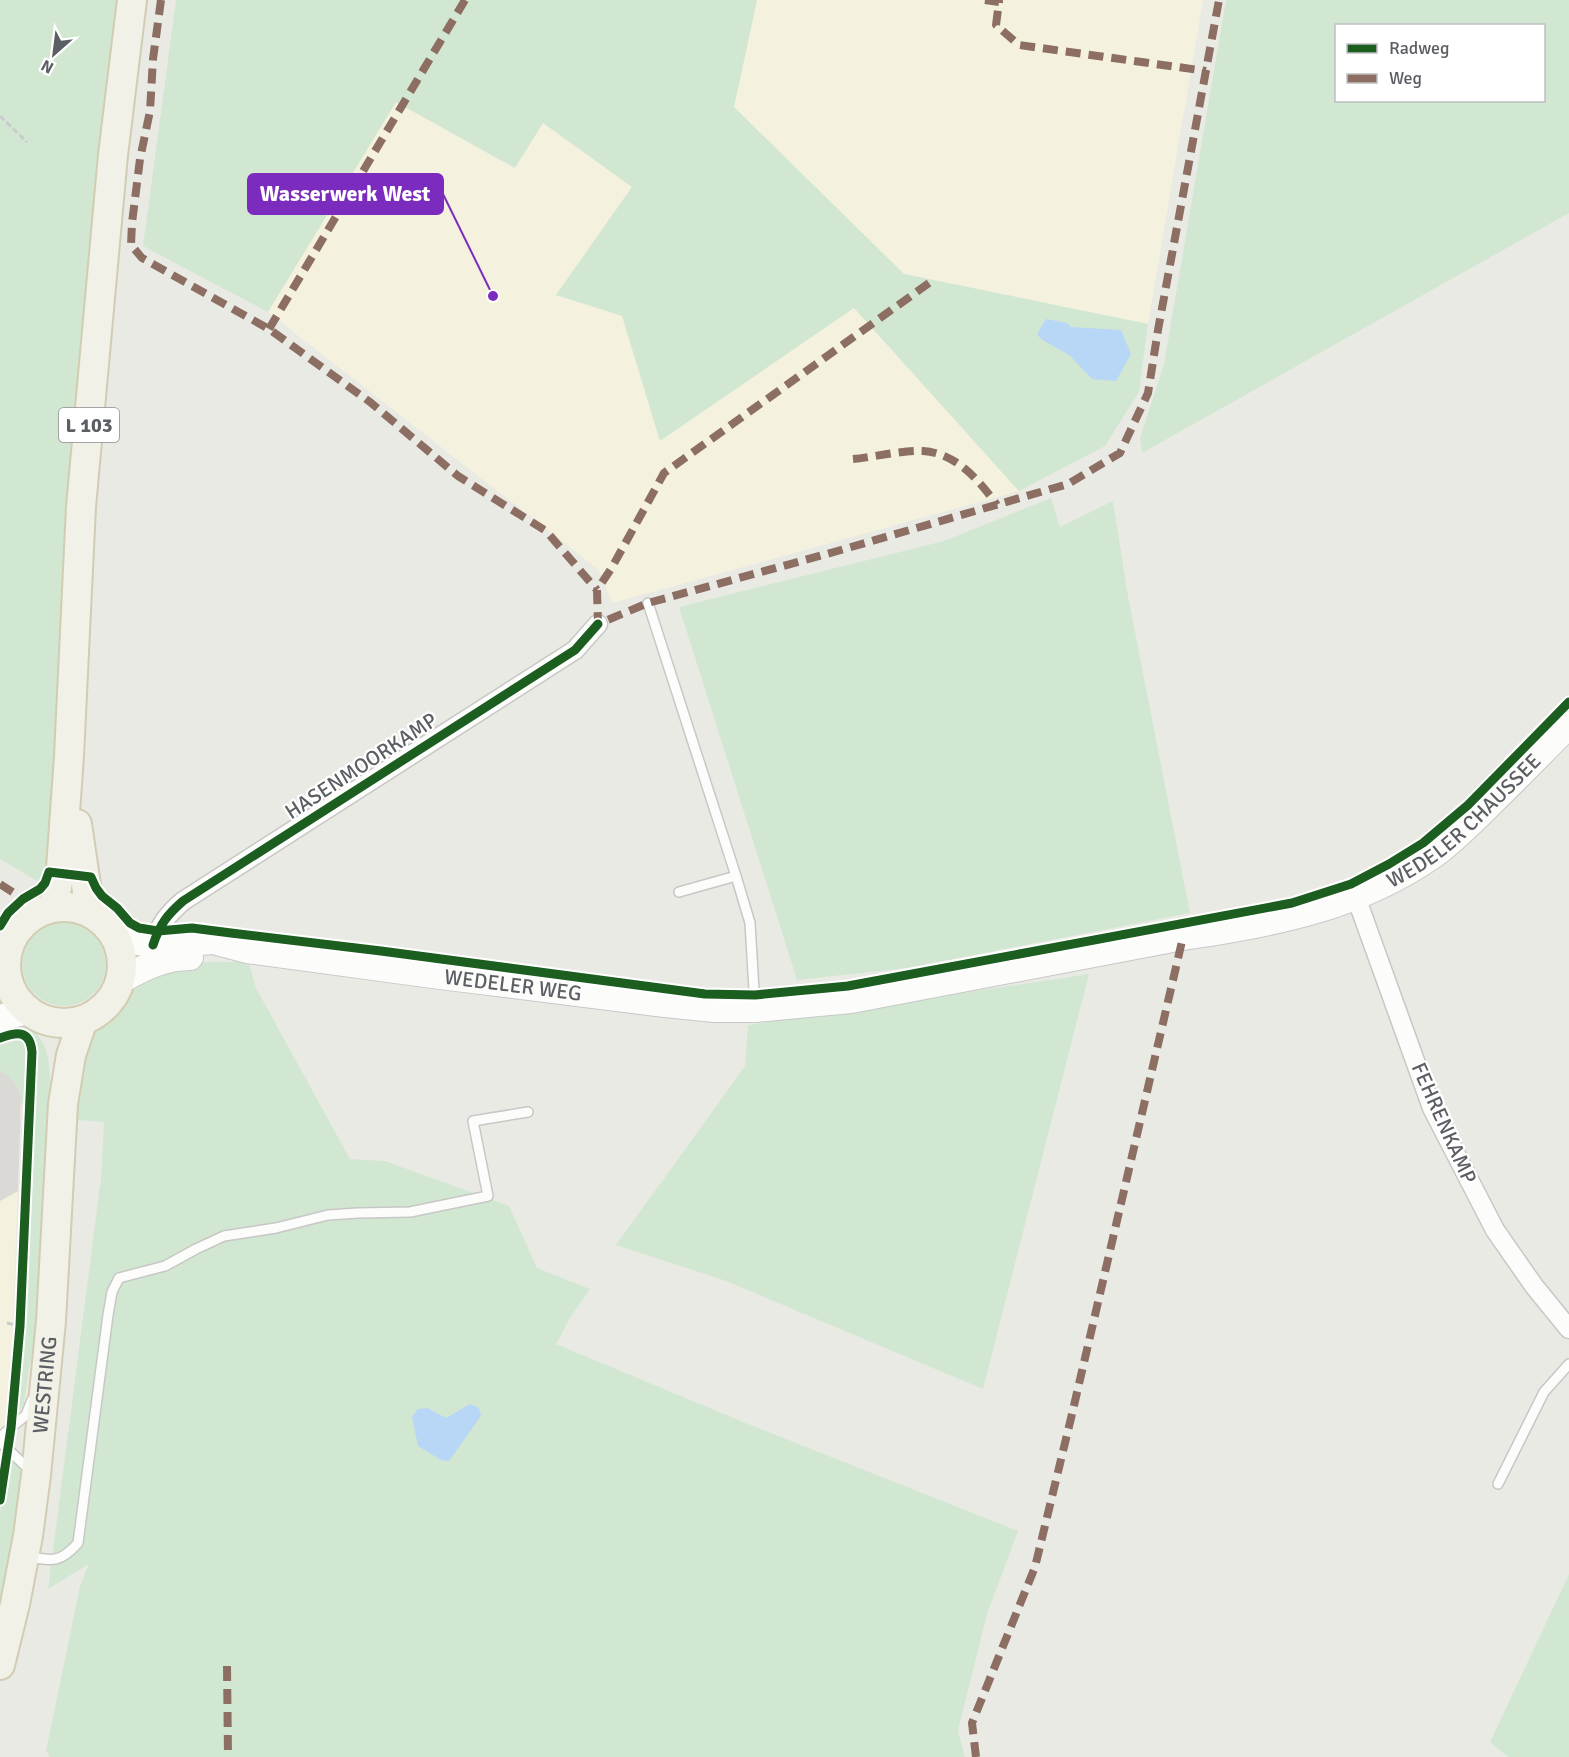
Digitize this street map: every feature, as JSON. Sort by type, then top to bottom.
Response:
[{"type":"main road","name":"L 103","points":[[53,907],[61,868],[69,756],[81,507],[112,165],[132,0]]},
{"type":"main road","name":"WEDELER CHAUSSEE","points":[[782,1008],[850,999],[1236,929],[1296,916],[1356,897],[1396,878],[1436,853],[1483,811],[1569,725]]},
{"type":"main road","name":"L 103","points":[[69,756],[90,912]]},
{"type":"main road","points":[[0,1018],[37,1015],[64,1023],[83,1020],[99,1011],[112,998],[121,980],[122,955],[117,939],[105,923],[90,912],[72,906],[53,907],[35,914],[20,926],[10,942],[4,983],[15,997],[37,1015]]},
{"type":"main road","name":"WEDELER WEG","points":[[117,939],[153,945],[213,941],[247,950],[665,1004],[714,1009],[782,1008]]},
{"type":"main road","name":"WEDELER WEG","points":[[121,980],[151,964],[176,957],[220,956],[247,950]]},
{"type":"main road","name":"WESTRING","points":[[37,1015],[54,1049],[63,1104]]},
{"type":"main road","name":"WESTRING","points":[[0,1665],[15,1604],[36,1475],[47,1368],[63,1104],[70,1055],[83,1020]]},
{"type":"street","name":"HASENMOORKAMP","points":[[153,945],[166,916],[183,901],[575,650],[598,624]]},
{"type":"street","name":"FEHRENKAMP","points":[[1356,897],[1432,1108],[1495,1230],[1534,1286],[1569,1329]]},
{"type":"lane","points":[[648,603],[750,923],[756,1009]]},
{"type":"lane","points":[[678,892],[736,876]]},
{"type":"lane","points":[[24,1555],[52,1561],[70,1552],[78,1543],[108,1315],[112,1292],[119,1278],[165,1266],[224,1236],[276,1228],[328,1215],[411,1212],[488,1196],[473,1121],[528,1112]]},
{"type":"lane","points":[[1498,1484],[1544,1392],[1569,1364]]},
{"type":"lane","points":[[0,1437],[26,1415],[47,1368]]},
{"type":"lane","points":[[0,1442],[36,1475]]},
{"type":"path","points":[[0,116],[27,142]]},
{"type":"path","points":[[7,1323],[20,1326]]},
{"type":"shaded area","points":[[757,0],[1203,0],[1148,324],[904,274],[734,107]]},
{"type":"shaded area","points":[[396,102],[514,168],[543,123],[632,187],[556,295],[622,315],[660,440],[854,308],[1019,491],[612,603],[599,570],[268,312]]},
{"type":"shaded area","points":[[0,1071],[21,1095],[10,1403],[0,1479]]},
{"type":"shaded area","points":[[0,1071],[9,1075],[21,1095],[18,1191],[0,1201]]},
{"type":"green space","points":[[0,0],[118,0],[52,859],[39,882],[0,859]]},
{"type":"green space","points":[[176,0],[757,0],[734,107],[904,274],[1148,324],[1139,392],[1105,446],[1019,491],[854,308],[660,441],[622,316],[556,295],[632,187],[543,123],[515,168],[396,102],[268,312],[143,246]]},
{"type":"green space","points":[[1226,0],[1569,0],[1569,213],[1142,453],[1140,438],[1164,364]]},
{"type":"green space","points":[[1051,498],[1060,527],[1113,501],[1128,596],[1190,913],[907,968],[797,980],[679,607],[944,541]]},
{"type":"green space","points":[[64,922],[80,925],[94,934],[103,948],[106,964],[103,980],[94,994],[80,1003],[64,1006],[48,1003],[34,994],[25,980],[22,964],[25,948],[34,934],[48,925]]},
{"type":"green space","points":[[186,962],[249,964],[256,988],[350,1159],[385,1161],[509,1206],[537,1268],[590,1289],[556,1344],[748,1424],[1018,1531],[987,1614],[958,1731],[965,1757],[50,1757],[46,1751],[80,1586],[89,1564],[48,1589],[101,1178],[104,1122],[77,1120],[78,1070],[88,1041],[94,1033],[115,1018],[134,987]]},
{"type":"green space","points":[[1089,974],[983,1389],[726,1281],[616,1245],[745,1066],[748,1025]]},
{"type":"green space","points":[[21,1025],[37,1035],[46,1050],[50,1087],[37,1334],[24,1404],[15,1416],[23,1341],[35,1044],[26,1032],[17,1030],[1,1035],[0,1029]]},
{"type":"green space","points":[[17,1038],[26,1044],[28,1050],[25,1105],[21,1104],[16,1084],[0,1071],[0,1045]]},
{"type":"green space","points":[[11,1457],[23,1472],[8,1580],[0,1598],[0,1512]]},
{"type":"green space","points":[[1569,1574],[1569,1757],[1508,1757],[1490,1742]]},
{"type":"water","points":[[1046,319],[1067,323],[1071,327],[1121,330],[1131,354],[1116,381],[1092,379],[1069,355],[1041,339],[1037,334]]},
{"type":"water","points":[[470,1404],[479,1408],[481,1416],[449,1461],[441,1460],[418,1446],[412,1417],[418,1409],[427,1408],[446,1418]]},
{"type":"marked path","points":[[161,0],[153,59],[150,111],[140,159],[131,245],[142,258],[269,329],[370,402],[458,476],[546,531],[597,590]]},
{"type":"marked path","points":[[269,329],[465,0]]},
{"type":"marked path","points":[[985,0],[999,2],[996,25],[1019,45],[1206,71]]},
{"type":"marked path","points":[[929,283],[664,473],[597,590],[598,624],[648,603],[1068,484],[1120,453],[1148,393],[1219,0]]},
{"type":"marked path","points":[[853,459],[907,452],[935,453],[966,469],[997,505]]},
{"type":"marked path","points":[[0,884],[23,899]]},
{"type":"marked path","points":[[976,1757],[972,1723],[1035,1567],[1183,937]]},
{"type":"marked path","points":[[227,1666],[228,1757]]},
{"type":"cycle path","points":[[153,945],[165,920],[183,901],[575,650],[598,624]]},
{"type":"cycle path","points":[[0,926],[8,913],[23,899],[40,889],[49,872],[91,877],[102,896],[130,923],[139,928],[158,931],[192,928],[705,994],[755,995],[848,986],[1292,903],[1351,884],[1423,843],[1468,805],[1569,702]]},
{"type":"cycle path","points":[[0,1038],[11,1034],[21,1034],[28,1039],[32,1052],[20,1326],[11,1428],[0,1500]]},
{"type":"place","name":"Wasserwerk West","points":[[493,296]]}]
